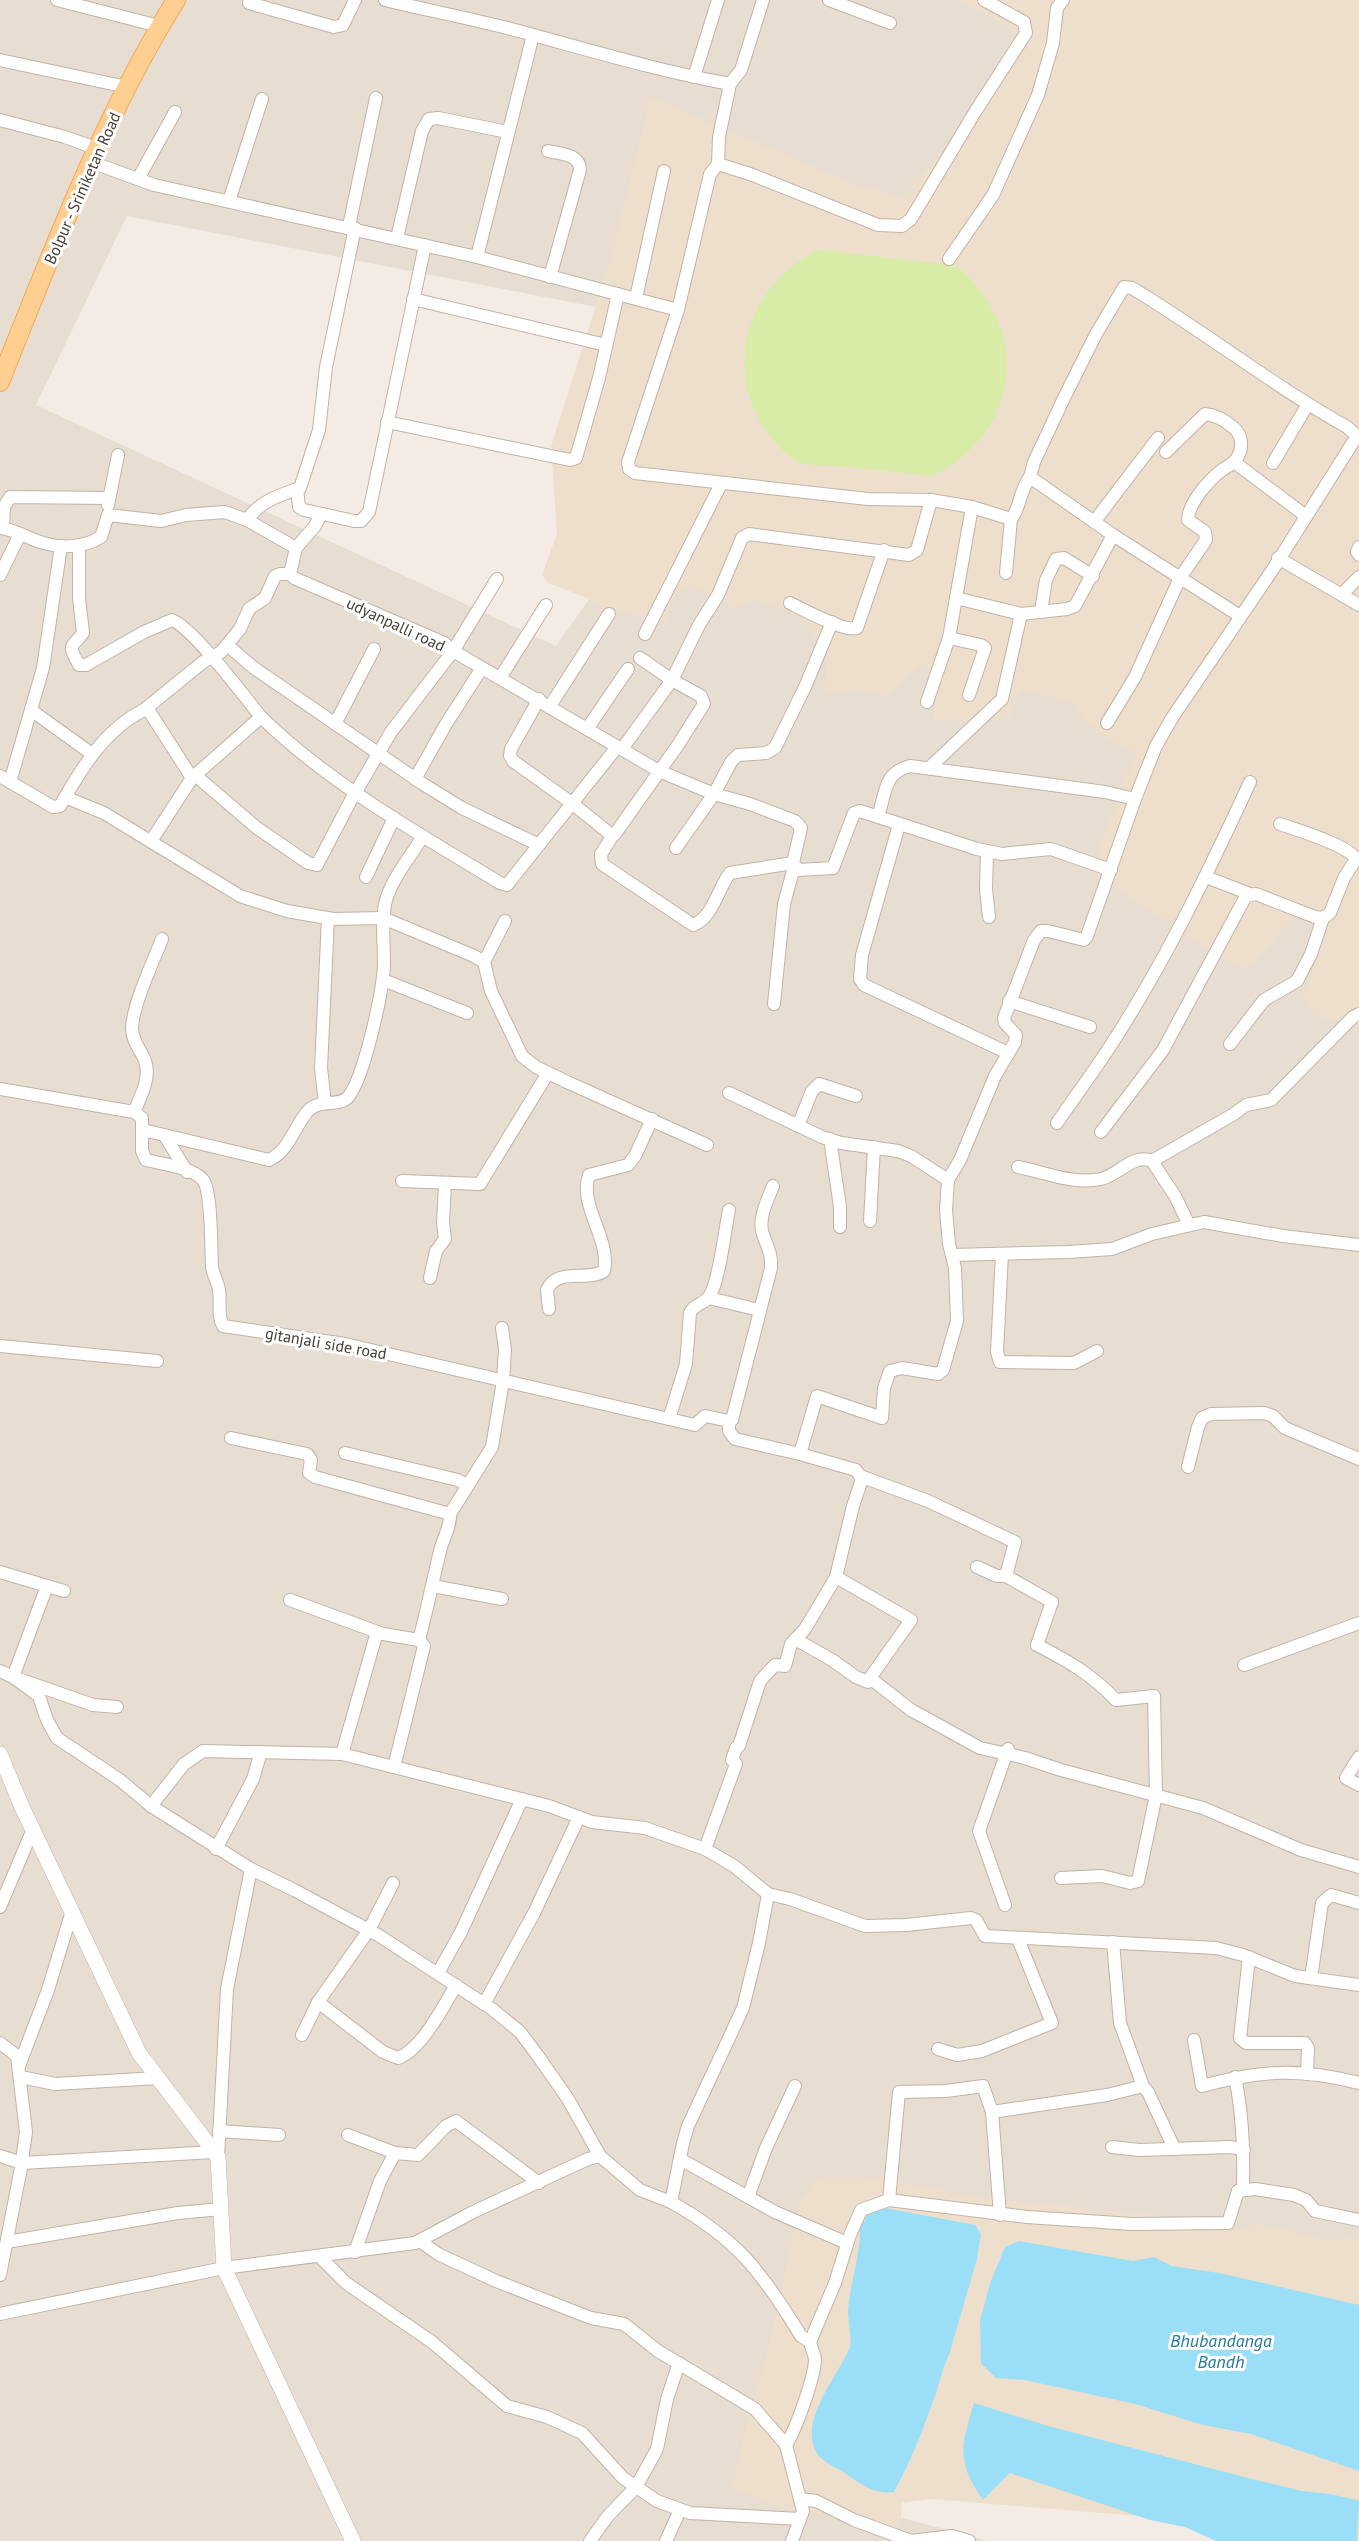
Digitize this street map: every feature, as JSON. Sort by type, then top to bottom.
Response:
[{"type":"main road","name":"Bolpur - Sriniketan Road","points":[[0,382],[94,155],[159,26],[176,0]]},
{"type":"street","points":[[57,0],[159,26]]},
{"type":"street","points":[[249,3],[334,27],[343,25],[355,0]]},
{"type":"street","points":[[385,0],[730,84]]},
{"type":"street","points":[[694,77],[717,0]]},
{"type":"street","points":[[763,0],[741,70],[730,84],[719,137],[718,164],[710,174],[678,310],[633,444],[628,462],[629,469],[634,473],[868,499],[932,500],[972,507],[1011,519]]},
{"type":"street","points":[[829,0],[890,23]]},
{"type":"street","points":[[718,164],[750,174],[878,225],[902,226],[911,219],[975,112],[1026,33],[1024,22],[984,0]]},
{"type":"street","points":[[949,259],[993,195],[1038,95],[1053,43],[1057,8],[1062,0]]},
{"type":"street","points":[[477,257],[533,35]]},
{"type":"street","points":[[0,60],[127,87]]},
{"type":"street","points":[[247,520],[253,512],[269,500],[300,488],[305,477],[319,430],[326,367],[376,98]]},
{"type":"street","points":[[228,201],[262,99]]},
{"type":"street","points":[[138,178],[175,112]]},
{"type":"street","points":[[397,238],[418,158],[422,131],[429,119],[438,118],[508,132]]},
{"type":"street","points":[[0,120],[64,136],[94,155],[154,184],[477,257],[678,310]]},
{"type":"street","points":[[549,151],[577,159],[580,163],[550,277]]},
{"type":"street","points":[[636,298],[664,171]]},
{"type":"street","points":[[297,489],[299,507],[354,521],[361,521],[369,512],[425,245]]},
{"type":"street","points":[[800,1454],[817,1396],[882,1418],[884,1388],[890,1371],[902,1368],[938,1374],[944,1370],[957,1321],[946,1210],[948,1180],[960,1160],[995,1076],[1016,1035],[1005,1023],[1004,1018],[1034,940],[1041,931],[1084,940],[1087,936],[1156,746],[1172,718],[1357,436],[1347,427],[1233,356],[1182,319],[1132,288],[1124,287],[1096,334],[1034,462],[1030,477],[1020,491],[1016,512],[1011,519],[1006,573]]},
{"type":"street","points":[[387,422],[521,451],[570,460],[576,458],[618,294]]},
{"type":"street","points":[[413,299],[606,345]]},
{"type":"street","points":[[1273,464],[1308,404]]},
{"type":"street","points":[[1107,723],[1135,677],[1180,578],[1207,536],[1188,520],[1190,510],[1221,471],[1234,462],[1242,444],[1239,433],[1227,422],[1207,414],[1201,416],[1166,452]]},
{"type":"street","points":[[1094,522],[1158,438]]},
{"type":"street","points":[[109,498],[10,497],[4,507],[1,528],[40,542],[61,546],[79,546],[100,537],[108,515],[109,498],[118,455]]},
{"type":"street","points":[[1234,462],[1305,516]]},
{"type":"street","points":[[1030,477],[1113,535],[1240,616]]},
{"type":"street","points":[[645,634],[722,484]]},
{"type":"street","points":[[79,546],[83,633],[73,641],[71,646],[79,665],[86,665],[144,632],[172,620],[183,626],[261,717],[281,736],[356,793],[423,836],[507,885],[620,748],[672,680],[699,625],[718,596],[742,538],[749,534],[909,555],[915,552],[932,500]]},
{"type":"street","points":[[927,702],[949,638],[972,507]]},
{"type":"street","points":[[108,515],[161,521],[186,514],[225,512],[247,520],[296,548]]},
{"type":"street","points":[[61,546],[48,640],[31,710],[5,779],[53,807],[60,806],[92,754],[120,726],[227,645],[240,629],[249,609],[265,598],[275,576],[290,574],[296,548],[315,526],[321,514]]},
{"type":"street","points":[[0,575],[20,534]]},
{"type":"street","points":[[956,598],[1021,614],[1075,606],[1113,535]]},
{"type":"street","points":[[1359,547],[1357,552],[1359,555]]},
{"type":"street","points":[[790,603],[852,629],[860,623],[884,550]]},
{"type":"street","points":[[1041,611],[1046,580],[1056,559],[1064,558],[1093,576]]},
{"type":"street","points":[[1278,558],[1359,604]]},
{"type":"street","name":"udyanpalli road","points":[[290,574],[378,616],[444,643],[453,651],[539,699],[659,771],[714,794],[750,804],[800,825],[794,865]]},
{"type":"street","points":[[1343,593],[1359,577]]},
{"type":"street","points":[[144,710],[149,711],[193,776],[257,828],[314,866],[319,863],[392,732],[453,651],[497,579]]},
{"type":"street","points":[[500,678],[546,604]]},
{"type":"street","points":[[550,706],[609,614]]},
{"type":"street","points":[[930,768],[1002,699],[1021,614]]},
{"type":"street","points":[[676,848],[714,794],[725,771],[738,755],[766,753],[775,748],[805,687],[832,622]]},
{"type":"street","points":[[949,638],[981,645],[985,648],[969,695]]},
{"type":"street","points":[[227,645],[254,668],[415,779],[462,808],[539,845]]},
{"type":"street","points":[[335,724],[374,649]]},
{"type":"street","points":[[640,658],[701,696],[704,704],[678,745],[613,835],[601,854],[602,864],[693,925],[700,923],[706,916],[730,873],[794,865],[803,872],[833,868],[854,813],[860,811],[987,851],[1002,854],[1061,850],[1111,870]]},
{"type":"street","points":[[415,779],[446,724],[482,668]]},
{"type":"street","points":[[587,729],[628,669]]},
{"type":"street","points":[[539,699],[511,749],[510,756],[513,761],[613,835]]},
{"type":"street","points":[[31,710],[92,754]]},
{"type":"street","points":[[151,841],[193,776],[261,717]]},
{"type":"street","points":[[878,817],[889,778],[897,770],[910,766],[1104,792],[1135,799]]},
{"type":"street","points":[[1057,1123],[1115,1038],[1206,877],[1250,782]]},
{"type":"street","points":[[65,797],[104,813],[240,896],[287,911],[328,918],[383,918],[439,940],[484,962]]},
{"type":"street","points":[[366,877],[394,818]]},
{"type":"street","points":[[1230,1044],[1264,1000],[1297,981],[1311,954],[1323,918],[1330,913],[1344,878],[1357,858],[1351,853],[1280,824]]},
{"type":"street","points":[[899,825],[862,955],[860,979],[864,985],[1008,1053]]},
{"type":"street","points":[[142,1130],[268,1160],[278,1156],[295,1127],[310,1109],[319,1103],[344,1100],[353,1089],[374,1023],[382,981],[383,918],[391,888],[423,836]]},
{"type":"street","points":[[987,851],[989,916]]},
{"type":"street","points":[[774,1004],[784,904],[794,865]]},
{"type":"street","points":[[1206,877],[1323,918]]},
{"type":"street","points":[[1101,1132],[1163,1050],[1212,963],[1242,900],[1250,894]]},
{"type":"street","points":[[325,1103],[321,1068],[328,918]]},
{"type":"street","points":[[506,921],[484,962],[491,991],[522,1056],[548,1073],[707,1145]]},
{"type":"street","points":[[0,1089],[134,1112],[145,1086],[146,1071],[145,1061],[133,1039],[132,1027],[162,939]]},
{"type":"street","points":[[382,981],[466,1012]]},
{"type":"street","points":[[1009,1001],[1090,1027]]},
{"type":"street","points":[[1018,1167],[1083,1181],[1105,1178],[1137,1159],[1152,1161],[1234,1114],[1246,1104],[1271,1100],[1353,1017],[1359,1014]]},
{"type":"street","points":[[402,1181],[473,1186],[480,1184],[548,1073]]},
{"type":"street","points":[[798,1126],[812,1091],[819,1084],[856,1096]]},
{"type":"street","points":[[729,1093],[830,1139],[911,1156],[948,1180]]},
{"type":"street","name":"gitanjali side road","points":[[134,1112],[142,1118],[142,1151],[146,1160],[187,1172],[202,1179],[205,1185],[210,1219],[212,1271],[219,1289],[220,1320],[223,1326],[345,1344],[695,1425],[705,1416],[729,1421]]},
{"type":"street","points":[[549,1309],[547,1290],[552,1281],[604,1271],[606,1259],[589,1200],[586,1181],[589,1174],[594,1172],[628,1165],[635,1156],[652,1119]]},
{"type":"street","points":[[165,1136],[187,1172]]},
{"type":"street","points":[[830,1139],[840,1207],[840,1227]]},
{"type":"street","points":[[870,1221],[874,1147]]},
{"type":"street","points":[[1152,1161],[1175,1196],[1189,1225]]},
{"type":"street","points":[[430,1278],[436,1251],[445,1239],[443,1223],[445,1184]]},
{"type":"street","points":[[705,1849],[736,1764],[732,1760],[735,1748],[739,1746],[760,1681],[775,1665],[785,1666],[795,1639],[805,1629],[836,1577],[862,1479],[856,1470],[735,1439],[729,1431],[729,1421],[732,1420],[771,1259],[770,1250],[761,1228],[762,1217],[773,1186]]},
{"type":"street","points":[[709,1298],[716,1278],[729,1210]]},
{"type":"street","points":[[952,1255],[1112,1249],[1152,1234],[1204,1222],[1283,1236],[1359,1245]]},
{"type":"street","points":[[1002,1254],[998,1352],[1000,1362],[1074,1363],[1097,1351]]},
{"type":"street","points":[[669,1419],[686,1364],[690,1313],[694,1306],[709,1298],[759,1310]]},
{"type":"street","points":[[418,1640],[433,1586],[440,1549],[451,1520],[450,1514],[492,1447],[503,1381],[505,1350],[502,1328]]},
{"type":"street","points":[[0,1346],[157,1361]]},
{"type":"street","points":[[1188,1467],[1198,1427],[1202,1418],[1211,1414],[1264,1413],[1273,1416],[1285,1428],[1359,1459]]},
{"type":"street","points":[[231,1438],[307,1454],[310,1460],[309,1473],[315,1478],[450,1514]]},
{"type":"street","points":[[345,1453],[458,1480],[467,1485]]},
{"type":"street","points":[[860,1476],[928,1501],[1015,1542],[1006,1576]]},
{"type":"street","points":[[977,1567],[997,1576],[1006,1576],[1052,1602],[1037,1644],[1076,1665],[1096,1679],[1116,1700],[1154,1696],[1156,1795],[1138,1881],[1130,1883],[1102,1876],[1061,1878]]},
{"type":"street","points":[[0,1572],[64,1591]]},
{"type":"street","points":[[795,1639],[868,1682],[911,1620],[836,1577]]},
{"type":"street","points":[[13,1677],[47,1586]]},
{"type":"street","points":[[433,1586],[502,1599]]},
{"type":"street","points":[[290,1600],[376,1632],[418,1640],[424,1646],[394,1767]]},
{"type":"street","points":[[1244,1665],[1359,1623]]},
{"type":"street","points":[[342,1754],[376,1632]]},
{"type":"street","points":[[0,1671],[93,1705],[117,1707]]},
{"type":"street","points":[[13,1677],[39,1696],[47,1720],[57,1738],[120,1780],[151,1806],[251,1869],[369,1930],[456,1985],[520,2032],[568,2099],[600,2156],[640,2190],[671,2202],[705,2221],[739,2250],[765,2279],[801,2336],[810,2342]]},
{"type":"street","points":[[870,1678],[911,1710],[980,1748],[1006,1751],[1203,1808],[1301,1850],[1359,1867]]},
{"type":"street","points":[[151,1806],[184,1764],[203,1750],[342,1754],[522,1799],[592,1822],[645,1828],[705,1849],[734,1866],[768,1893],[865,1926],[906,1925],[972,1918],[976,1920],[985,1936],[1216,1948],[1250,1957],[1295,1976],[1359,1985]]},
{"type":"street","points":[[1005,1905],[979,1831],[1006,1751]]},
{"type":"street","points":[[216,1849],[253,1779],[261,1752]]},
{"type":"street","points":[[0,1754],[139,2053],[216,2155]]},
{"type":"street","points":[[1359,1757],[1346,1778],[1359,1785]]},
{"type":"street","points":[[438,1973],[461,1932],[522,1799]]},
{"type":"street","points":[[484,2004],[534,1913],[579,1817]]},
{"type":"street","points":[[0,1907],[33,1829]]},
{"type":"street","points":[[251,1869],[227,1989],[216,2155],[224,2268],[353,2541]]},
{"type":"street","points":[[302,2035],[318,2002],[369,1930],[393,1883]]},
{"type":"street","points":[[671,2202],[688,2126],[743,2008],[759,1943],[768,1893]]},
{"type":"street","points":[[1311,1978],[1322,1903],[1331,1895],[1359,1903]]},
{"type":"street","points":[[20,2072],[72,1911]]},
{"type":"street","points":[[938,2049],[957,2055],[982,2051],[1052,2023],[1018,1939]]},
{"type":"street","points":[[1113,1942],[1120,2023],[1143,2086],[1174,2148]]},
{"type":"street","points":[[1250,1957],[1240,2038],[1246,2043],[1305,2043],[1308,2048],[1306,2074]]},
{"type":"street","points":[[318,2002],[383,2052],[398,2058],[416,2045],[456,1985]]},
{"type":"street","points":[[1194,2040],[1202,2086],[1235,2077],[1282,2071],[1330,2076],[1359,2083]]},
{"type":"street","points":[[0,2043],[17,2056],[26,2132],[0,2275]]},
{"type":"street","points":[[20,2072],[55,2084],[158,2078]]},
{"type":"street","points":[[786,2445],[793,2434],[801,2411],[815,2360],[810,2342],[835,2283],[847,2243],[861,2210],[889,2200],[1000,2215],[1131,2224],[1228,2223],[1239,2191],[1243,2189],[1242,2112],[1235,2077]]},
{"type":"street","points":[[748,2197],[766,2148],[795,2086]]},
{"type":"street","points":[[889,2200],[899,2092],[946,2091],[983,2086],[992,2112],[1000,2215]]},
{"type":"street","points":[[992,2112],[1107,2095],[1143,2086]]},
{"type":"street","points":[[348,2134],[395,2153],[418,2155],[446,2126],[456,2121],[539,2182]]},
{"type":"street","points":[[219,2131],[279,2135]]},
{"type":"street","points":[[1112,2147],[1139,2150],[1231,2147],[1244,2150]]},
{"type":"street","points":[[355,2252],[380,2181],[395,2153]]},
{"type":"street","points":[[0,2156],[22,2163],[216,2155]]},
{"type":"street","points":[[0,2314],[224,2268],[416,2244],[473,2212],[588,2159],[600,2156]]},
{"type":"street","points":[[680,2159],[776,2212],[847,2243]]},
{"type":"street","points":[[1239,2191],[1255,2189],[1293,2195],[1306,2200],[1315,2211],[1359,2220]]},
{"type":"street","points":[[7,2242],[221,2209]]},
{"type":"street","points":[[420,2241],[438,2254],[496,2281],[591,2318],[624,2324],[658,2351],[755,2409],[786,2445],[803,2511],[792,2541]]},
{"type":"street","points":[[320,2256],[346,2283],[432,2342],[507,2406],[547,2417],[582,2433],[623,2478],[657,2501],[690,2513],[800,2519]]},
{"type":"street","points":[[590,2541],[607,2517],[636,2487],[657,2449],[667,2399],[679,2363]]},
{"type":"street","points":[[800,2499],[816,2501],[854,2520],[911,2541],[952,2536],[969,2541]]},
{"type":"street","points":[[666,2541],[680,2510]]},
{"type":"shaded area","points":[[0,0],[1034,0],[917,283],[725,332],[127,216],[36,405],[556,646],[706,435],[1359,377],[1359,2283],[975,2225],[895,2516],[989,2541],[0,2541]]},
{"type":"shaded area","points":[[958,0],[1359,0],[1359,1033],[1336,1021],[1314,1015],[1304,997],[1323,937],[1312,919],[1295,915],[1253,964],[1240,969],[1090,871],[1137,753],[1118,745],[1086,722],[1071,700],[1021,691],[1008,719],[934,720],[930,670],[923,663],[887,696],[853,689],[825,694],[826,653],[801,616],[754,600],[734,609],[693,584],[673,597],[666,621],[628,614],[548,583],[542,575],[557,533],[551,446],[611,259],[651,97],[861,187],[904,197],[976,114],[1022,34]]},
{"type":"shaded area","points":[[819,2177],[866,2177],[988,2199],[1209,2220],[1243,2229],[1256,2223],[1328,2240],[1351,2238],[1359,2240],[1359,2541],[1326,2541],[1309,2530],[931,2499],[902,2503],[900,2526],[790,2510],[732,2488],[747,2423],[765,2363],[800,2201]]},
{"type":"green space","points":[[820,250],[953,265],[972,281],[994,312],[1002,333],[1006,354],[1007,375],[1003,395],[996,415],[984,434],[965,455],[941,471],[931,476],[798,462],[774,441],[754,409],[746,382],[745,355],[749,329],[760,304],[775,282],[795,264]]},
{"type":"water","points":[[885,2208],[975,2225],[981,2234],[977,2259],[949,2355],[928,2416],[894,2492],[880,2492],[868,2488],[820,2458],[813,2442],[812,2428],[821,2400],[850,2347],[848,2311],[859,2247],[860,2225],[865,2220],[868,2211]]},
{"type":"water","name":"Bhubandanga Bandh","points":[[1019,2241],[1133,2261],[1154,2257],[1172,2266],[1219,2273],[1359,2305],[1359,2471],[1251,2434],[1203,2425],[1135,2404],[1025,2380],[996,2378],[981,2363],[980,2321],[990,2283],[1005,2247]]},
{"type":"water","points":[[974,2403],[1048,2426],[1256,2480],[1302,2491],[1357,2500],[1359,2501],[1357,2541],[1216,2541],[1185,2527],[1150,2520],[1010,2473],[983,2500],[968,2475],[965,2464],[964,2443]]}]
